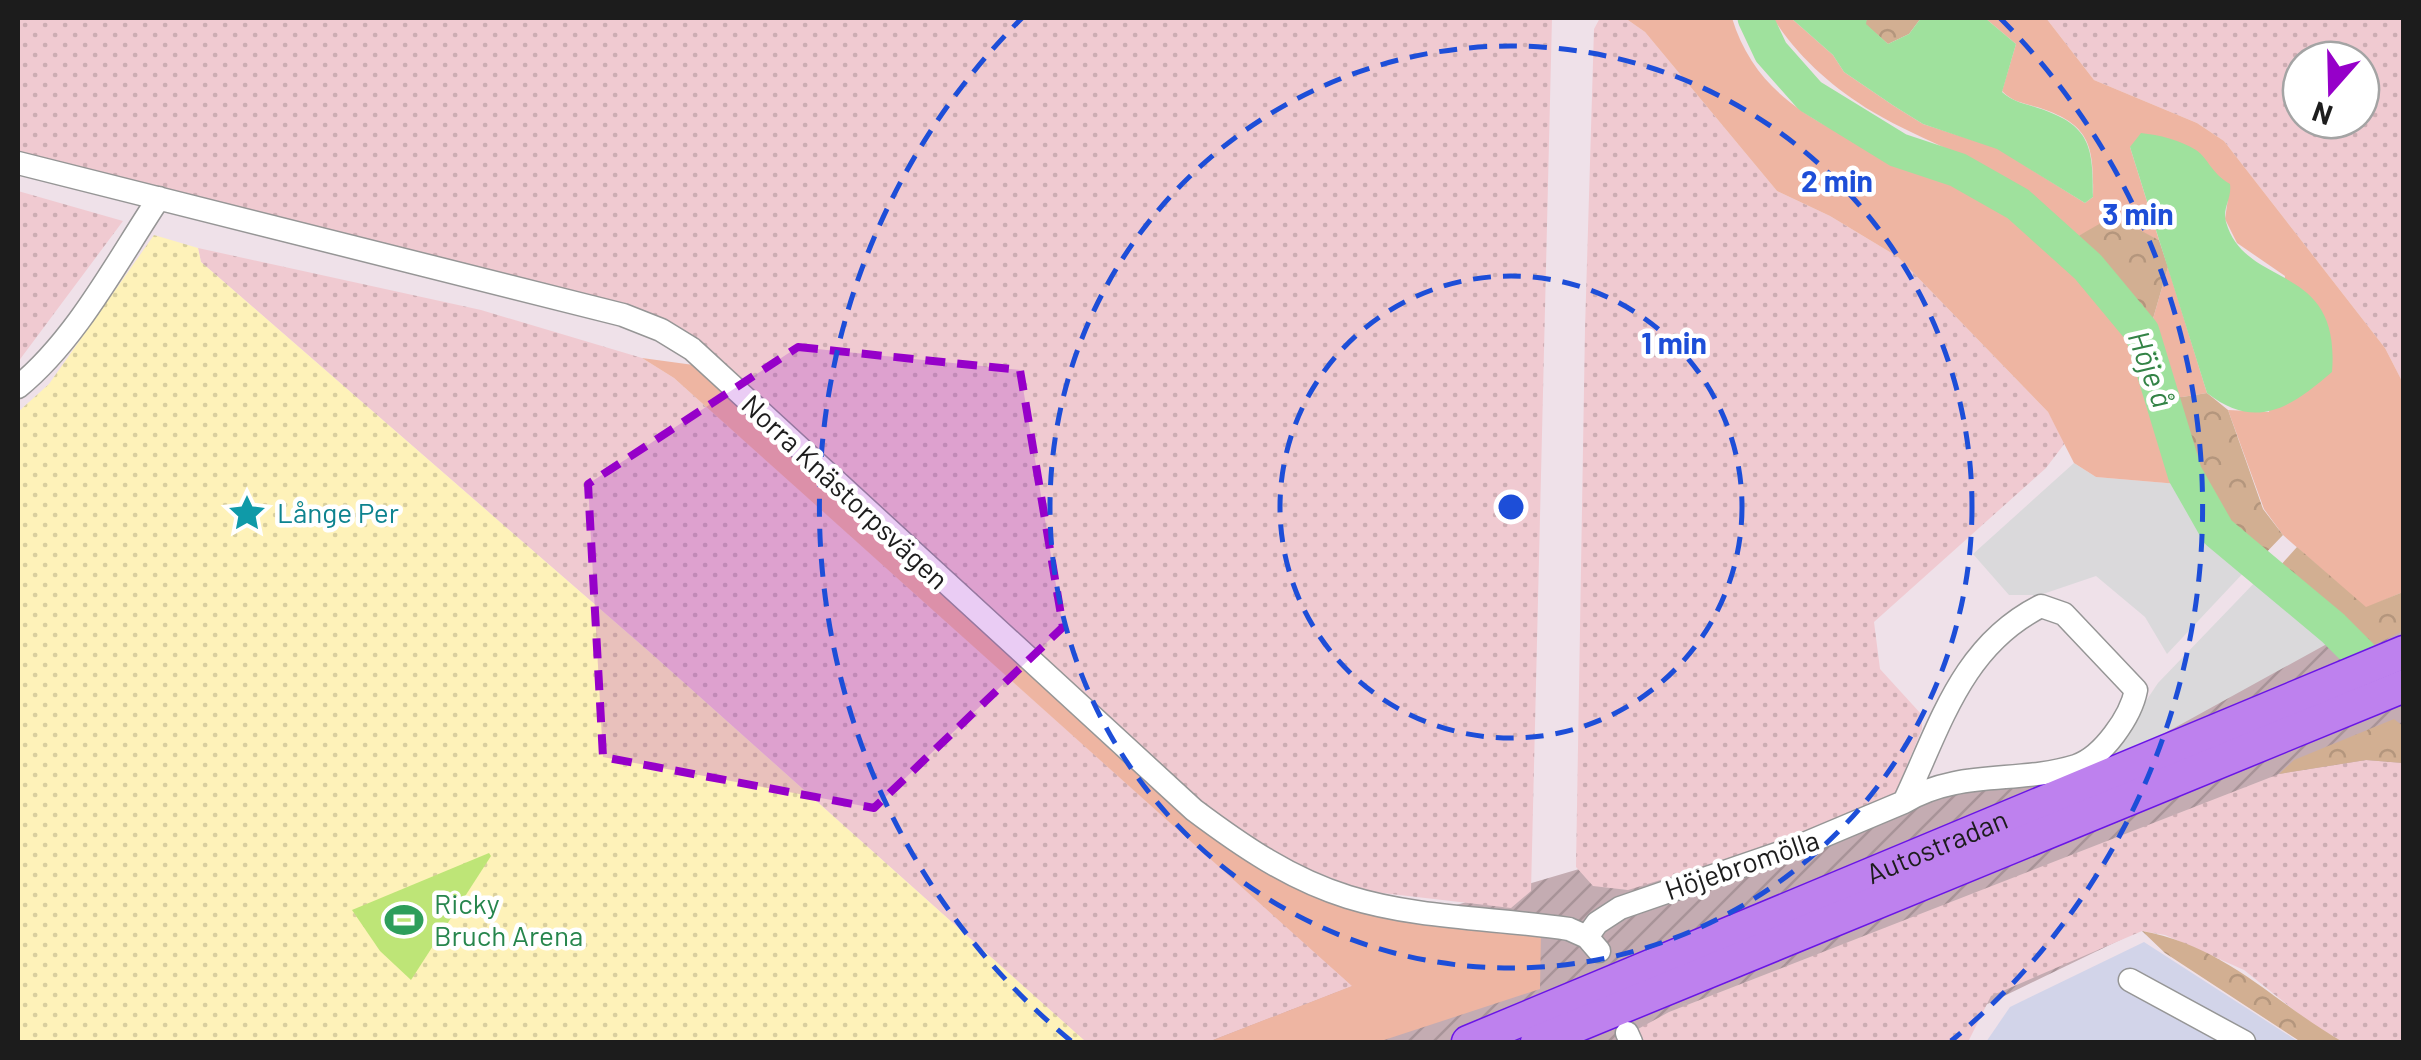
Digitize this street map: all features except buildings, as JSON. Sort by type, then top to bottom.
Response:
[{"type":"highway","name":"Autostradan","points":[[1537,1042],[2328,701],[2404,652]]},
{"type":"highway","name":"Autostradan","points":[[1468,1042],[2328,701],[2404,686]]},
{"type":"street","name":"Norra Knästorpsvägen","points":[[18,162],[624,315],[662,330],[692,349],[1194,810],[1251,852],[1348,898],[1569,929],[1593,944]]},
{"type":"street","points":[[18,387],[36,372],[68,332],[160,198]]},
{"type":"street","name":"Höjebromölla","points":[[1593,944],[1597,923],[1620,908],[1815,840],[1904,802],[1923,790],[1962,779],[2079,766],[2104,746],[2133,707],[2136,690],[2064,614],[2041,606],[1994,639],[1962,676],[1904,802]]},
{"type":"street","points":[[2130,980],[2244,1042]]},
{"type":"highlighted area","points":[[798,347],[1020,370],[1063,627],[874,808],[603,757],[588,484]]},
{"type":"shaded area","points":[[18,18],[1552,18],[1531,891],[1511,908],[1365,891],[1282,859],[1176,786],[689,339],[18,156]]},
{"type":"shaded area","points":[[1600,18],[1625,18],[1645,32],[1777,191],[1830,216],[1898,257],[2048,412],[2065,443],[2046,468],[1874,622],[1880,669],[1922,715],[1922,729],[1893,799],[1846,823],[1628,890],[1593,886],[1576,867],[1585,329],[1594,29]]},
{"type":"shaded area","points":[[1625,18],[1732,18],[1751,60],[1778,92],[1812,118],[1972,191],[2025,226],[2089,289],[2128,341],[2151,393],[2178,484],[2096,477],[2074,463],[2048,412],[1898,257],[1830,216],[1777,191],[1645,32]]},
{"type":"shaded area","points":[[1773,18],[1791,18],[1833,55],[1844,72],[1923,124],[1997,148],[2085,203],[2093,197],[2086,139],[2069,121],[2014,100],[2002,91],[2016,44],[1985,18],[2046,18],[2094,80],[2197,123],[2224,141],[2385,348],[2403,383],[2403,592],[2366,608],[2283,535],[2264,509],[2228,410],[2269,412],[2285,276],[2237,243],[2225,219],[2230,185],[2210,172],[2204,159],[2130,147],[2159,240],[2116,225],[2097,228],[2073,239],[2054,216],[2007,179],[1899,126],[1844,92],[1805,59]]},
{"type":"shaded area","points":[[1791,18],[1867,18],[1866,24],[1888,44],[1909,34],[1921,18],[1985,18],[2016,44],[2002,92],[2056,115],[2079,130],[2090,151],[2093,197],[2085,203],[1997,149],[1923,124],[1844,72],[1833,55]]},
{"type":"shaded area","points":[[2046,18],[2403,18],[2403,383],[2385,348],[2224,141],[2197,123],[2094,80]]},
{"type":"shaded area","points":[[2141,133],[2176,141],[2200,154],[2230,184],[2225,217],[2237,244],[2252,259],[2308,294],[2322,311],[2331,336],[2332,372],[2302,396],[2257,413],[2241,411],[2207,393],[2130,147]]},
{"type":"shaded area","points":[[18,191],[123,221],[18,362]]},
{"type":"shaded area","points":[[154,235],[198,248],[201,262],[653,655],[1086,1042],[18,1042],[18,412],[49,384]]},
{"type":"shaded area","points":[[198,248],[481,310],[642,358],[674,378],[1353,986],[1208,1042],[1086,1042],[653,655],[201,262]]},
{"type":"shaded area","points":[[2168,267],[2207,393],[2176,398],[2172,412],[2163,363],[2150,329]]},
{"type":"shaded area","points":[[642,358],[701,366],[1145,778],[1311,890],[1541,933],[1540,989],[1378,1042],[1208,1042],[1352,986],[674,378]]},
{"type":"shaded area","points":[[2074,463],[2096,477],[2178,484],[2198,524],[2247,569],[2167,654],[2145,617],[2096,576],[2040,595],[2009,595],[1973,554]]},
{"type":"shaded area","points":[[2259,578],[2304,626],[2350,658],[2107,759],[2158,683]]},
{"type":"shaded area","points":[[2403,602],[2403,786],[2302,852],[1909,1042],[1124,1042],[1246,967],[1803,803],[2080,780]]},
{"type":"shaded area","points":[[2366,760],[2403,763],[2403,1042],[2343,1042],[2310,1023],[2244,970],[2165,935],[2142,931],[1991,996],[1968,1042],[1642,1042],[1638,1029],[1669,1012],[2279,774]]},
{"type":"shaded area","name":"Ricky Bruch Arena","points":[[489,853],[491,856],[411,980],[380,951],[352,910]]},
{"type":"shaded area","points":[[2144,942],[2299,1042],[1986,1042],[2010,1007]]},
{"type":"green space","points":[[1867,18],[1921,18],[1909,34],[1888,44],[1865,24]]},
{"type":"green space","points":[[2101,223],[2128,224],[2159,240],[2168,267],[2150,329],[2108,271],[2073,239]]},
{"type":"green space","points":[[2207,393],[2228,410],[2263,509],[2283,535],[2261,558],[2206,492],[2178,426],[2176,398]]},
{"type":"green space","points":[[2297,547],[2366,607],[2403,592],[2403,631],[2370,647],[2279,567]]},
{"type":"green space","points":[[2394,719],[2403,726],[2403,763],[2366,760],[2279,774],[2294,760]]},
{"type":"green space","points":[[2142,931],[2172,938],[2224,962],[2343,1042],[2301,1042],[2165,953]]},
{"type":"waterway","name":"Höje å","points":[[1755,18],[1771,52],[1810,96],[1898,150],[1958,170],[2018,204],[2088,267],[2142,332],[2185,474],[2218,532],[2333,628],[2392,687]]},
{"type":"place","name":"Långe Per","points":[[247,513]]},
{"type":"place","name":"Ricky Bruch Arena","points":[[404,920]]}]
